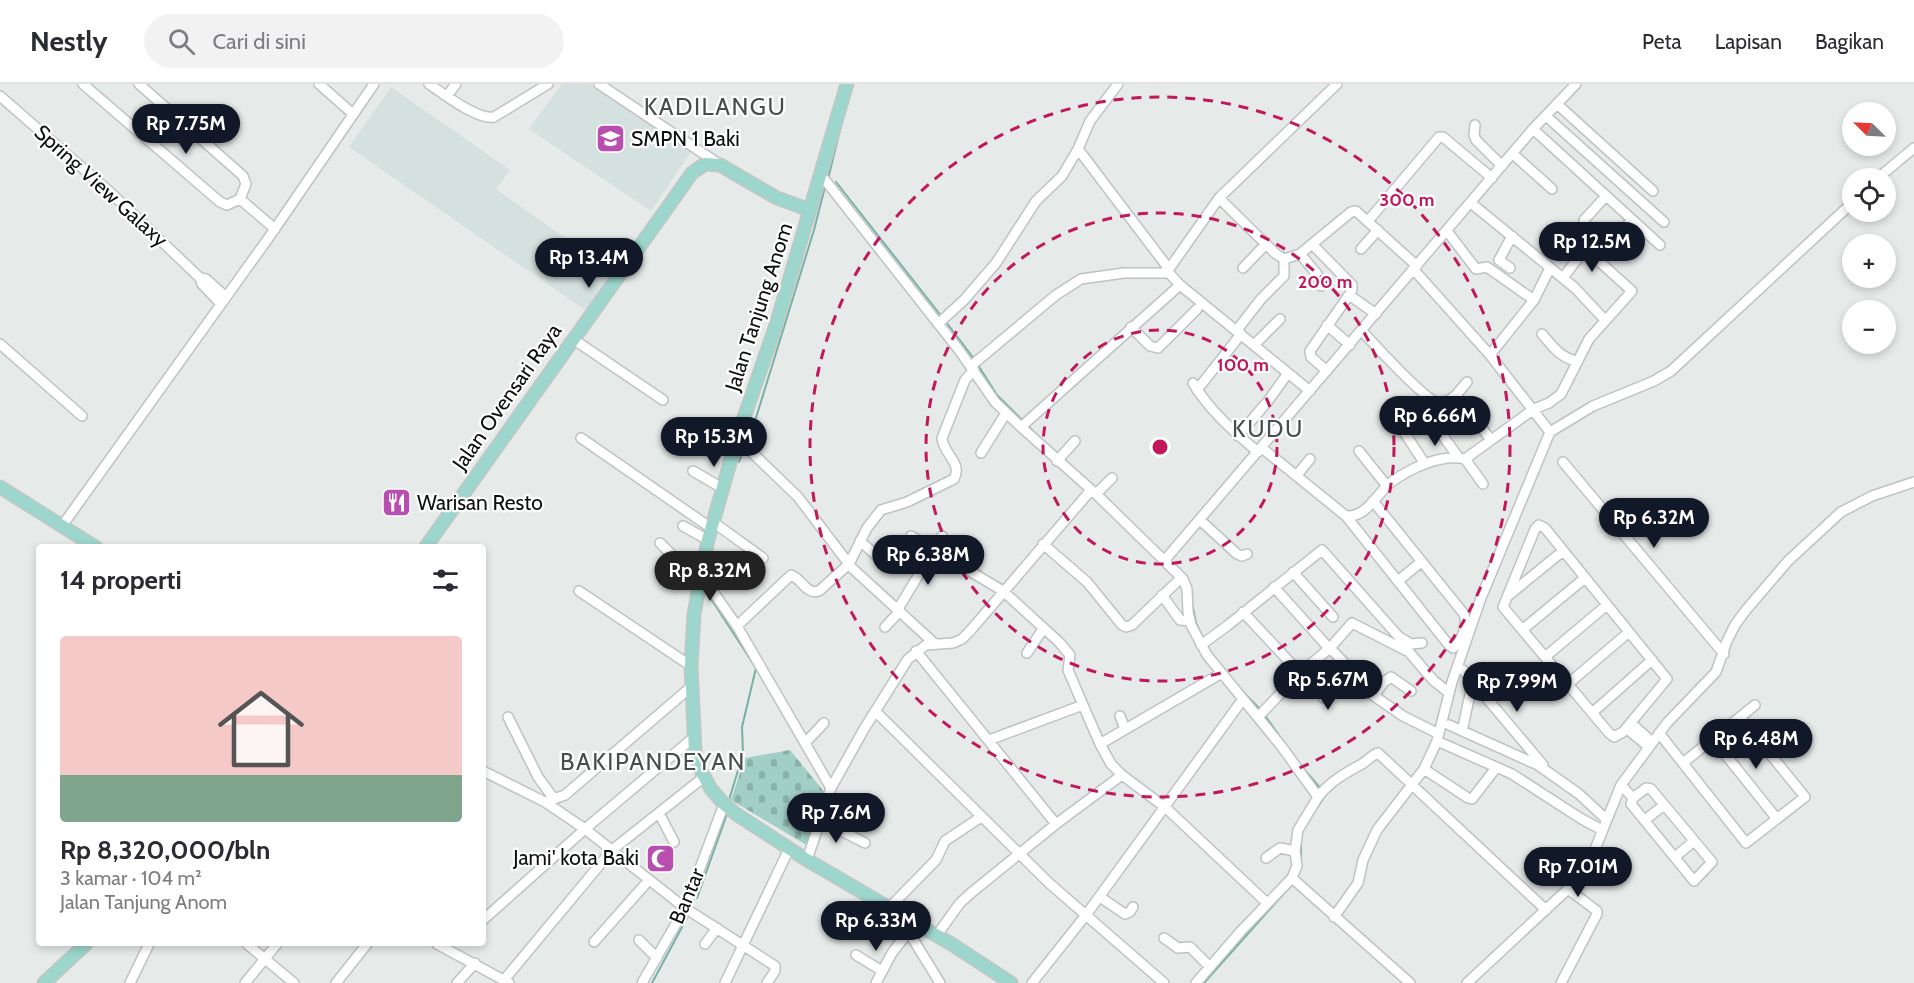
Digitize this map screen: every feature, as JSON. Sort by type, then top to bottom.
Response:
[{"type":"main road","name":"Jalan Tanjung Anom","points":[[847,84],[825,180],[810,210],[742,443],[722,488],[700,573],[694,607],[691,666],[693,738],[697,760],[704,777],[724,804],[789,849],[890,907],[912,927],[937,935],[1011,983]]},
{"type":"main road","name":"Jalan Ovensari Raya","points":[[427,544],[692,172],[705,164],[720,165]]},
{"type":"main road","points":[[720,165],[777,198],[810,210]]},
{"type":"main road","points":[[0,487],[91,544]]},
{"type":"main road","points":[[44,983],[84,946]]},
{"type":"street","points":[[83,84],[220,202],[227,205],[240,199],[246,184],[243,176],[139,84]]},
{"type":"street","points":[[319,84],[353,114]]},
{"type":"street","points":[[62,526],[224,300],[374,84]]},
{"type":"street","points":[[429,84],[478,115],[489,118],[548,84]]},
{"type":"street","points":[[447,96],[456,84]]},
{"type":"street","points":[[599,84],[720,165]]},
{"type":"street","points":[[941,321],[996,263],[1036,201],[1062,176],[1078,149],[1090,121],[1118,84]]},
{"type":"street","points":[[1169,271],[1219,198],[1337,84]]},
{"type":"street","points":[[1166,559],[1533,129],[1576,84]]},
{"type":"street","name":"Spring View Galaxy","points":[[0,96],[111,193],[200,278],[206,279],[224,300]]},
{"type":"street","points":[[1557,104],[1653,191]]},
{"type":"street","points":[[1546,116],[1664,222]]},
{"type":"street","points":[[1475,126],[1474,135],[1480,146],[1502,166]]},
{"type":"street","points":[[1533,129],[1660,245]]},
{"type":"street","points":[[1368,221],[1439,137],[1443,137],[1492,178]]},
{"type":"street","points":[[1890,168],[1914,148]]},
{"type":"street","points":[[1078,149],[1180,285],[1310,391]]},
{"type":"street","points":[[1513,154],[1552,189]]},
{"type":"street","points":[[825,180],[941,321],[974,365],[995,402],[1024,424],[1166,559],[1187,590],[1190,621],[1220,674],[1243,699],[1261,714],[1322,792]]},
{"type":"street","points":[[1584,220],[1606,196]]},
{"type":"street","points":[[1219,198],[1284,259]]},
{"type":"street","points":[[240,199],[274,229]]},
{"type":"street","points":[[1471,203],[1575,288],[1605,320]]},
{"type":"street","points":[[1284,259],[1300,254],[1354,211],[1378,230],[1416,268],[1490,355],[1550,432]]},
{"type":"street","points":[[1334,917],[1358,883],[1363,860],[1377,831],[1424,769],[1438,738],[1449,693],[1480,598],[1550,432],[1593,406],[1654,381],[1671,371],[1842,212]]},
{"type":"street","points":[[1597,260],[1632,220]]},
{"type":"street","points":[[1361,249],[1378,230]]},
{"type":"street","points":[[1447,231],[1476,269],[1485,267],[1494,271],[1534,300]]},
{"type":"street","points":[[1494,271],[1512,236]]},
{"type":"street","points":[[1346,516],[1363,511],[1387,486],[1425,464],[1439,460],[1462,459],[1534,409],[1549,403],[1561,394],[1589,339],[1632,291],[1567,237]]},
{"type":"street","points":[[1243,268],[1266,244]]},
{"type":"street","points":[[1312,244],[1352,285],[1349,295],[1310,351],[1311,357],[1327,371]]},
{"type":"street","points":[[1563,278],[1584,250]]},
{"type":"street","points":[[1300,254],[1317,274],[1321,286]]},
{"type":"street","points":[[1284,259],[1284,276],[1261,299],[1239,332],[1195,387],[1238,436],[1297,475],[1346,516],[1448,644],[1456,647],[1466,618],[1373,501]]},
{"type":"street","points":[[1499,260],[1510,268]]},
{"type":"street","points":[[1490,355],[1534,300],[1550,268]]},
{"type":"street","points":[[737,626],[788,577],[794,575],[810,591],[816,592],[849,564],[860,541],[881,510],[907,502],[954,479],[956,466],[942,438],[965,380],[974,365],[1056,295],[1081,279],[1124,273],[1169,271]]},
{"type":"street","points":[[1024,424],[1180,285]]},
{"type":"street","points":[[1349,295],[1376,314]]},
{"type":"street","points":[[1131,327],[1150,346],[1158,348],[1197,309]]},
{"type":"street","points":[[1254,345],[1280,319]]},
{"type":"street","points":[[1327,325],[1350,345]]},
{"type":"street","points":[[1362,331],[1412,383],[1436,402],[1444,402],[1456,395],[1467,382]]},
{"type":"street","points":[[1542,334],[1558,353],[1576,361]]},
{"type":"street","points":[[573,339],[663,400]]},
{"type":"street","points":[[0,344],[82,416]]},
{"type":"street","points":[[1238,436],[1288,373]]},
{"type":"street","points":[[1456,395],[1491,440]]},
{"type":"street","points":[[981,453],[1006,412]]},
{"type":"street","points":[[1391,412],[1425,464]]},
{"type":"street","points":[[1440,432],[1483,484]]},
{"type":"street","points":[[581,438],[710,530],[763,558]]},
{"type":"street","points":[[1060,458],[1075,441]]},
{"type":"street","points":[[742,443],[798,498],[849,564],[935,644]]},
{"type":"street","points":[[1359,452],[1387,486]]},
{"type":"street","points":[[1297,475],[1310,459]]},
{"type":"street","points":[[1563,462],[1724,654]]},
{"type":"street","points":[[693,471],[722,488]]},
{"type":"street","points":[[807,860],[831,788],[903,667],[916,651],[926,645],[953,643],[962,639],[1043,544],[1112,478]]},
{"type":"street","points":[[1467,983],[1568,889],[1594,855],[1621,785],[1659,733],[1716,672],[1727,641],[1746,609],[1788,561],[1841,512],[1872,496],[1914,482]]},
{"type":"street","points":[[1200,520],[1237,554],[1242,556],[1247,554]]},
{"type":"street","points":[[683,526],[710,530]]},
{"type":"street","points":[[1536,526],[1545,528],[1563,551],[1667,679],[1620,735],[1614,737],[1503,607],[1536,526]]},
{"type":"street","points":[[911,536],[1003,591],[1070,655],[1068,670],[1111,764],[1166,808],[1267,903]]},
{"type":"street","points":[[885,627],[899,610],[942,536]]},
{"type":"street","points":[[860,541],[886,564]]},
{"type":"street","points":[[660,543],[674,556],[700,573],[737,626],[831,788]]},
{"type":"street","points":[[1043,544],[1087,582],[1124,627],[1132,625],[1181,578]]},
{"type":"street","points":[[1204,643],[1322,550],[1399,637],[1411,644],[1422,643]]},
{"type":"street","points":[[1507,597],[1563,551]]},
{"type":"street","points":[[1398,581],[1421,562]]},
{"type":"street","points":[[1293,572],[1333,617]]},
{"type":"street","points":[[1522,630],[1585,578]]},
{"type":"street","points":[[1274,587],[1374,696],[1438,738],[1512,774],[1602,830]]},
{"type":"street","points":[[579,591],[691,666]]},
{"type":"street","points":[[1162,595],[1180,620],[1190,621]]},
{"type":"street","points":[[1545,657],[1607,605]]},
{"type":"street","points":[[1243,612],[1324,698],[1353,672]]},
{"type":"street","points":[[1261,714],[1299,672],[1353,623],[1409,652],[1433,680],[1449,693]]},
{"type":"street","points":[[1028,653],[1043,629]]},
{"type":"street","points":[[1568,684],[1629,632]]},
{"type":"street","points":[[916,651],[1056,824]]},
{"type":"street","points":[[1592,713],[1652,660]]},
{"type":"street","points":[[1463,670],[1550,774]]},
{"type":"street","points":[[1100,744],[1220,674]]},
{"type":"street","points":[[1374,696],[1384,682],[1391,677],[1411,691]]},
{"type":"street","points":[[1462,731],[1473,681]]},
{"type":"street","points":[[486,775],[550,800],[565,795],[692,686]]},
{"type":"street","points":[[1032,983],[1100,897],[1243,699]]},
{"type":"street","points":[[989,740],[1083,705]]},
{"type":"street","points":[[1683,763],[1755,705]]},
{"type":"street","points":[[875,711],[1019,854],[1164,983]]},
{"type":"street","points":[[1120,716],[1125,729]]},
{"type":"street","points":[[508,717],[550,800],[564,814],[687,909],[775,966],[767,983]]},
{"type":"street","points":[[1659,733],[1746,843],[1805,797],[1740,717]]},
{"type":"street","points":[[805,743],[824,723]]},
{"type":"street","points":[[1449,725],[1520,756],[1579,794],[1606,819]]},
{"type":"street","points":[[1628,726],[1651,745]]},
{"type":"street","points":[[486,917],[585,829],[693,738]]},
{"type":"street","points":[[1713,739],[1777,819]]},
{"type":"street","points":[[1196,983],[1267,903],[1294,879],[1297,866],[1295,851],[1298,830],[1322,792],[1352,768],[1377,753],[1546,910]]},
{"type":"street","points":[[1424,769],[1472,799],[1496,768]]},
{"type":"street","points":[[937,935],[960,903],[1056,824],[1122,775]]},
{"type":"street","points":[[441,946],[506,982],[612,850],[704,777]]},
{"type":"street","points":[[1621,785],[1633,798]]},
{"type":"street","points":[[1648,788],[1712,862],[1694,881],[1631,804],[1633,798],[1648,788]]},
{"type":"street","points":[[564,814],[565,795]]},
{"type":"street","name":"Bantar","points":[[642,983],[687,909],[724,804]]},
{"type":"street","points":[[1645,820],[1664,805]]},
{"type":"street","points":[[659,813],[674,842]]},
{"type":"street","points":[[890,907],[936,860],[945,841],[981,817]]},
{"type":"street","points":[[820,820],[865,843]]},
{"type":"street","points":[[1675,857],[1694,842]]},
{"type":"street","points":[[1266,858],[1280,848],[1295,851]]},
{"type":"street","points":[[724,983],[789,849]]},
{"type":"street","points":[[1294,879],[1410,983]]},
{"type":"street","points":[[594,942],[649,880]]},
{"type":"street","points":[[1561,983],[1597,915],[1596,911],[1568,889]]},
{"type":"street","points":[[1100,897],[1125,914],[1133,907]]},
{"type":"street","points":[[876,983],[912,927],[940,983]]},
{"type":"street","points":[[705,944],[717,928]]},
{"type":"street","points":[[1164,938],[1179,948],[1190,948],[1210,966]]},
{"type":"street","points":[[639,940],[657,958]]},
{"type":"street","points":[[130,983],[147,946]]},
{"type":"street","points":[[250,946],[294,983]]},
{"type":"street","points":[[245,983],[275,946]]},
{"type":"street","points":[[336,983],[365,946]]},
{"type":"street","points":[[452,952],[458,946]]},
{"type":"street","points":[[856,955],[882,971]]},
{"type":"street","points":[[456,983],[475,963]]},
{"type":"shaded area","name":"SMPN 1 Baki","points":[[562,84],[590,84],[692,150],[651,211],[529,129]]},
{"type":"shaded area","points":[[391,87],[510,170],[496,189],[613,272],[585,310],[349,147]]},
{"type":"green space","points":[[790,750],[826,794],[808,846],[731,800],[745,758]]},
{"type":"waterway","points":[[828,179],[841,126]]},
{"type":"waterway","points":[[836,182],[942,317]]},
{"type":"waterway","points":[[746,442],[755,421],[825,187]]},
{"type":"waterway","points":[[946,322],[975,360]]},
{"type":"waterway","points":[[978,365],[997,395],[1023,421]]},
{"type":"waterway","points":[[1027,425],[1042,440]]},
{"type":"waterway","points":[[1046,444],[1058,454]]},
{"type":"waterway","points":[[739,462],[744,448]]},
{"type":"waterway","points":[[710,566],[712,558]]},
{"type":"waterway","points":[[704,588],[756,668],[742,727],[743,754],[729,800]]},
{"type":"waterway","points":[[1192,603],[1196,623],[1204,640]]},
{"type":"waterway","points":[[1241,690],[1260,709]]},
{"type":"waterway","points":[[1264,714],[1283,741]]},
{"type":"waterway","points":[[1302,767],[1322,790]]},
{"type":"waterway","points":[[1310,818],[1324,795]]},
{"type":"waterway","points":[[697,898],[727,814]]},
{"type":"waterway","points":[[1301,842],[1301,866]]},
{"type":"waterway","points":[[1204,983],[1294,882]]},
{"type":"waterway","points":[[652,983],[688,916]]},
{"type":"place","name":"SMPN 1 Baki","points":[[610,139]]},
{"type":"place","name":"Warisan Resto","points":[[396,503]]},
{"type":"place","name":"Jami' kota Baki","points":[[660,858]]},
{"type":"district","name":"KADILANGU","points":[[715,107]]},
{"type":"district","name":"KUDU","points":[[1268,429]]},
{"type":"district","name":"BAKIPANDEYAN","points":[[653,762]]}]
